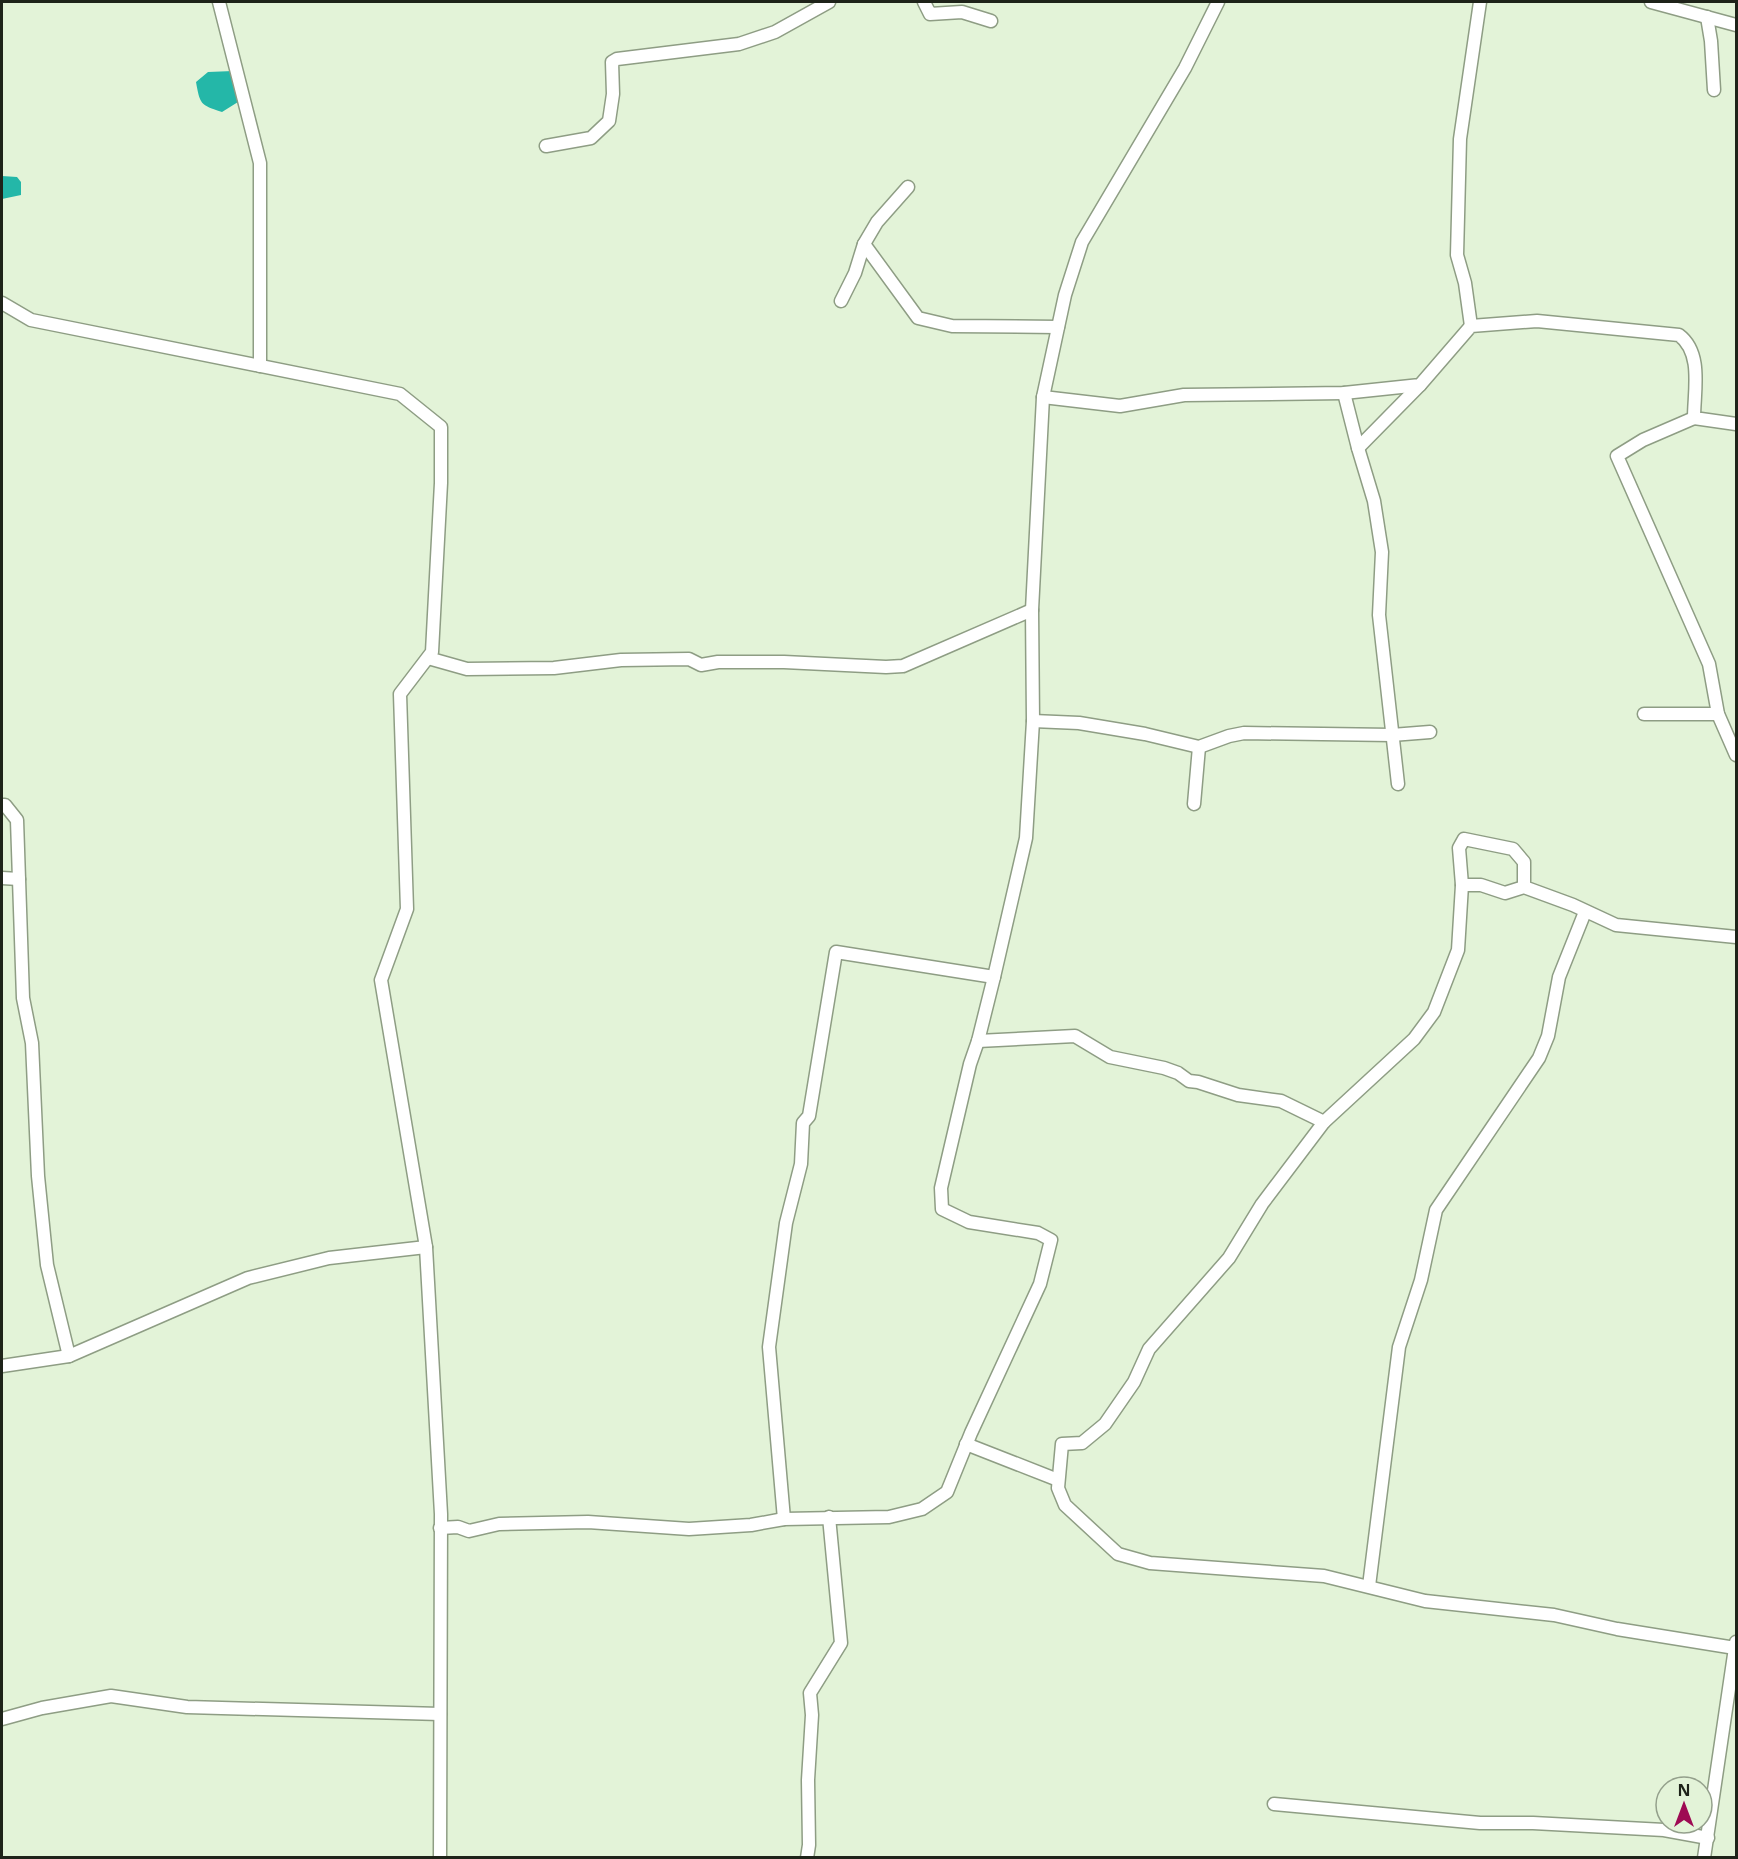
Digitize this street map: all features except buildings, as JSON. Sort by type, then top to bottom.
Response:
[{"type":"street","points":[[219,2],[261,163],[260,366]]},
{"type":"street","points":[[546,147],[591,138],[609,122],[613,94],[612,62],[617,59],[739,44],[775,32],[830,2]]},
{"type":"street","points":[[924,2],[930,14],[962,12],[991,21]]},
{"type":"street","points":[[440,1528],[458,1527],[469,1531],[500,1524],[588,1522],[689,1529],[751,1525],[784,1519],[889,1518],[922,1509],[947,1492],[966,1444],[1040,1284],[1051,1240],[1038,1233],[969,1222],[942,1209],[941,1188],[1026,838],[1033,721],[1032,610],[1043,397],[1065,294],[1082,242],[1185,68],[1218,2]]},
{"type":"street","points":[[1471,326],[1465,283],[1457,255],[1460,139],[1480,2]]},
{"type":"street","points":[[1651,2],[1737,25]]},
{"type":"street","points":[[1707,17],[1714,90]]},
{"type":"street","points":[[841,301],[855,273],[864,244],[877,222],[908,188]]},
{"type":"street","points":[[864,244],[918,318],[952,326],[1058,327]]},
{"type":"street","points":[[2,303],[31,320],[400,394],[441,427],[441,483],[432,652],[400,694],[407,909],[381,980],[426,1247],[440,1528],[440,1857]]},
{"type":"street","points":[[1358,448],[1420,385],[1471,326],[1537,321],[1680,335],[1689,342],[1695,357],[1694,417]]},
{"type":"street","points":[[1043,397],[1120,406],[1184,395],[1344,393],[1420,385]]},
{"type":"street","points":[[1344,393],[1374,501],[1382,552],[1379,615],[1398,784]]},
{"type":"street","points":[[1737,424],[1694,417],[1643,440],[1617,456],[1709,664],[1718,714],[1737,755]]},
{"type":"street","points":[[428,658],[467,669],[554,668],[621,660],[689,659],[702,665],[718,662],[784,662],[903,666],[1032,610]]},
{"type":"street","points":[[1644,714],[1718,714]]},
{"type":"street","points":[[1033,721],[1078,723],[1145,734],[1199,747],[1244,733],[1392,735],[1430,732]]},
{"type":"street","points":[[1194,804],[1199,747]]},
{"type":"street","points":[[2,805],[5,805],[17,820],[23,998],[32,1043],[38,1176],[47,1265],[69,1356]]},
{"type":"street","points":[[1524,887],[1524,862],[1514,849],[1464,839],[1459,848],[1462,885],[1458,950],[1434,1012],[1414,1039],[1324,1122],[1262,1204],[1229,1258],[1149,1349],[1134,1382],[1105,1424],[1082,1443],[1062,1444],[1058,1488],[1065,1505],[1118,1554],[1150,1563],[1324,1576],[1425,1602],[1554,1616],[1617,1629],[1736,1645],[1704,1857]]},
{"type":"street","points":[[2,878],[19,879]]},
{"type":"street","points":[[1462,885],[1481,885],[1505,893],[1524,887],[1573,905],[1616,925],[1737,937]]},
{"type":"street","points":[[1369,1586],[1399,1347],[1421,1280],[1436,1210],[1539,1058],[1548,1036],[1559,978],[1585,912]]},
{"type":"street","points":[[784,1519],[769,1347],[786,1223],[801,1164],[803,1124],[809,1116],[836,952],[994,977]]},
{"type":"street","points":[[978,1041],[1075,1036],[1110,1057],[1164,1068],[1178,1073],[1189,1081],[1238,1095],[1281,1101],[1324,1122]]},
{"type":"street","points":[[2,1365],[69,1356],[248,1278],[329,1258],[426,1247]]},
{"type":"street","points":[[966,1444],[1059,1480]]},
{"type":"street","points":[[807,1857],[812,1715],[810,1693],[841,1643],[829,1518]]},
{"type":"street","points":[[2,1719],[42,1708],[111,1696],[187,1707],[440,1714]]},
{"type":"street","points":[[1274,1804],[1480,1823],[1533,1823],[1664,1830],[1708,1838]]},
{"type":"water","points":[[233,71],[240,86],[238,102],[222,112],[202,103],[196,82],[208,72]]},
{"type":"water","points":[[2,176],[17,177],[21,182],[21,195],[2,199]]}]
